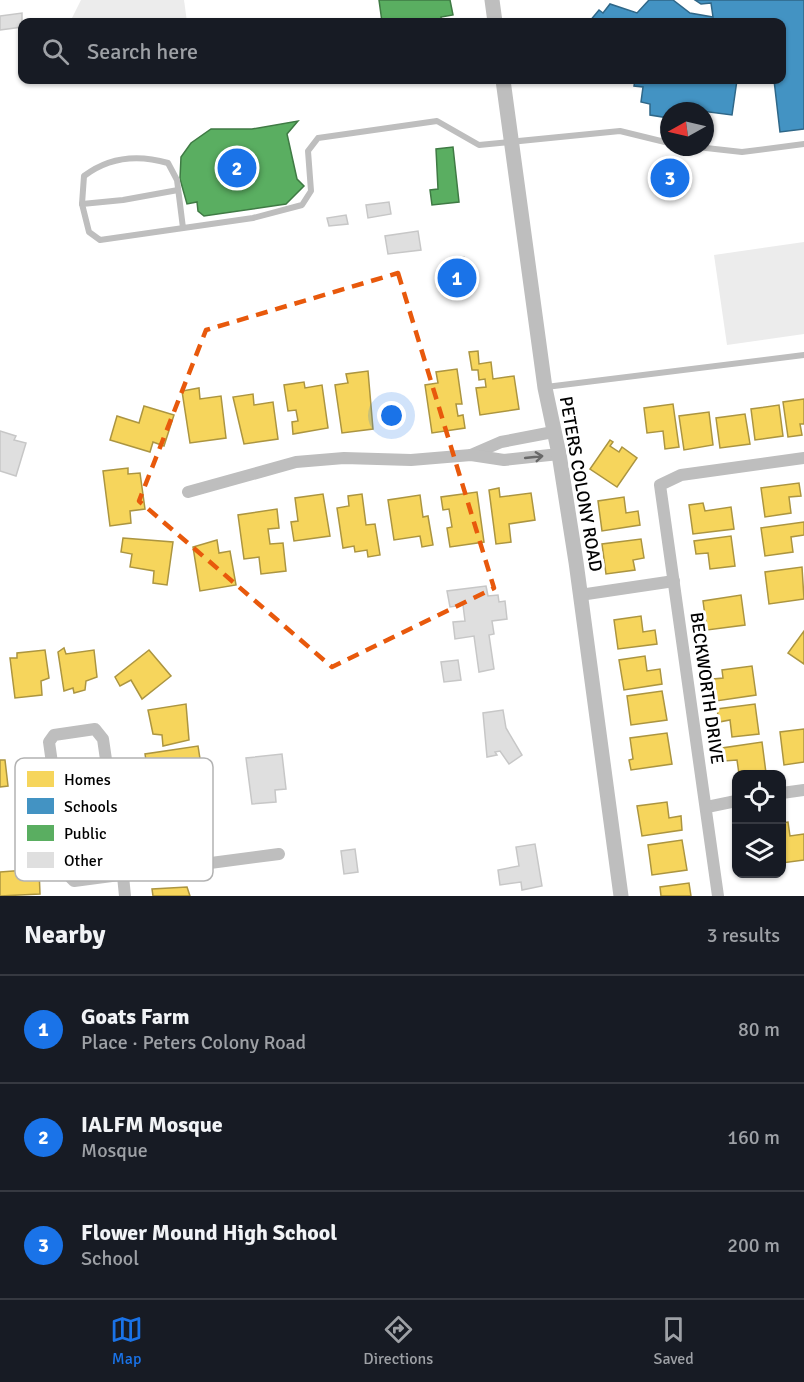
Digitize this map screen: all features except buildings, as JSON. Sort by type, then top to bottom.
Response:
[{"type":"street","points":[[492,0],[494,18]]},
{"type":"street","name":"PETERS COLONY ROAD","points":[[504,84],[545,388],[559,454],[580,595],[621,896]]},
{"type":"street","points":[[471,455],[501,442],[553,432]]},
{"type":"street","points":[[188,492],[296,462],[344,458],[411,460],[471,455],[504,460],[559,454]]},
{"type":"street","name":"BECKWORTH DRIVE","points":[[718,896],[660,484],[681,475],[804,458]]},
{"type":"street","points":[[580,595],[674,581]]},
{"type":"street","points":[[51,758],[49,742],[54,735],[95,729],[103,739],[106,758]]},
{"type":"street","points":[[786,792],[804,790]]},
{"type":"street","points":[[706,807],[732,802]]},
{"type":"street","points":[[213,863],[279,854]]},
{"type":"street","points":[[124,881],[125,896]]},
{"type":"lane","points":[[183,228],[177,180],[168,163],[147,157],[101,163],[84,176],[82,204],[89,232],[100,240],[253,218],[302,205],[311,191],[308,151],[318,138],[437,121],[479,145],[620,131],[660,141]]},
{"type":"lane","points":[[714,149],[742,152],[804,144]]},
{"type":"lane","points":[[82,204],[123,200],[178,190]]},
{"type":"lane","points":[[545,388],[804,354]]},
{"type":"highlighted area","points":[[398,273],[494,588],[332,667],[139,501],[206,330]]},
{"type":"shaded area","points":[[81,0],[184,0],[186,18],[72,18]]},
{"type":"shaded area","points":[[804,242],[804,334],[727,345],[714,255]]},
{"type":"place","name":"IALFM Mosque","points":[[237,168]]},
{"type":"place","name":"Flower Mound High School","points":[[670,178]]},
{"type":"place","name":"Goats Farm","points":[[457,278]]}]
